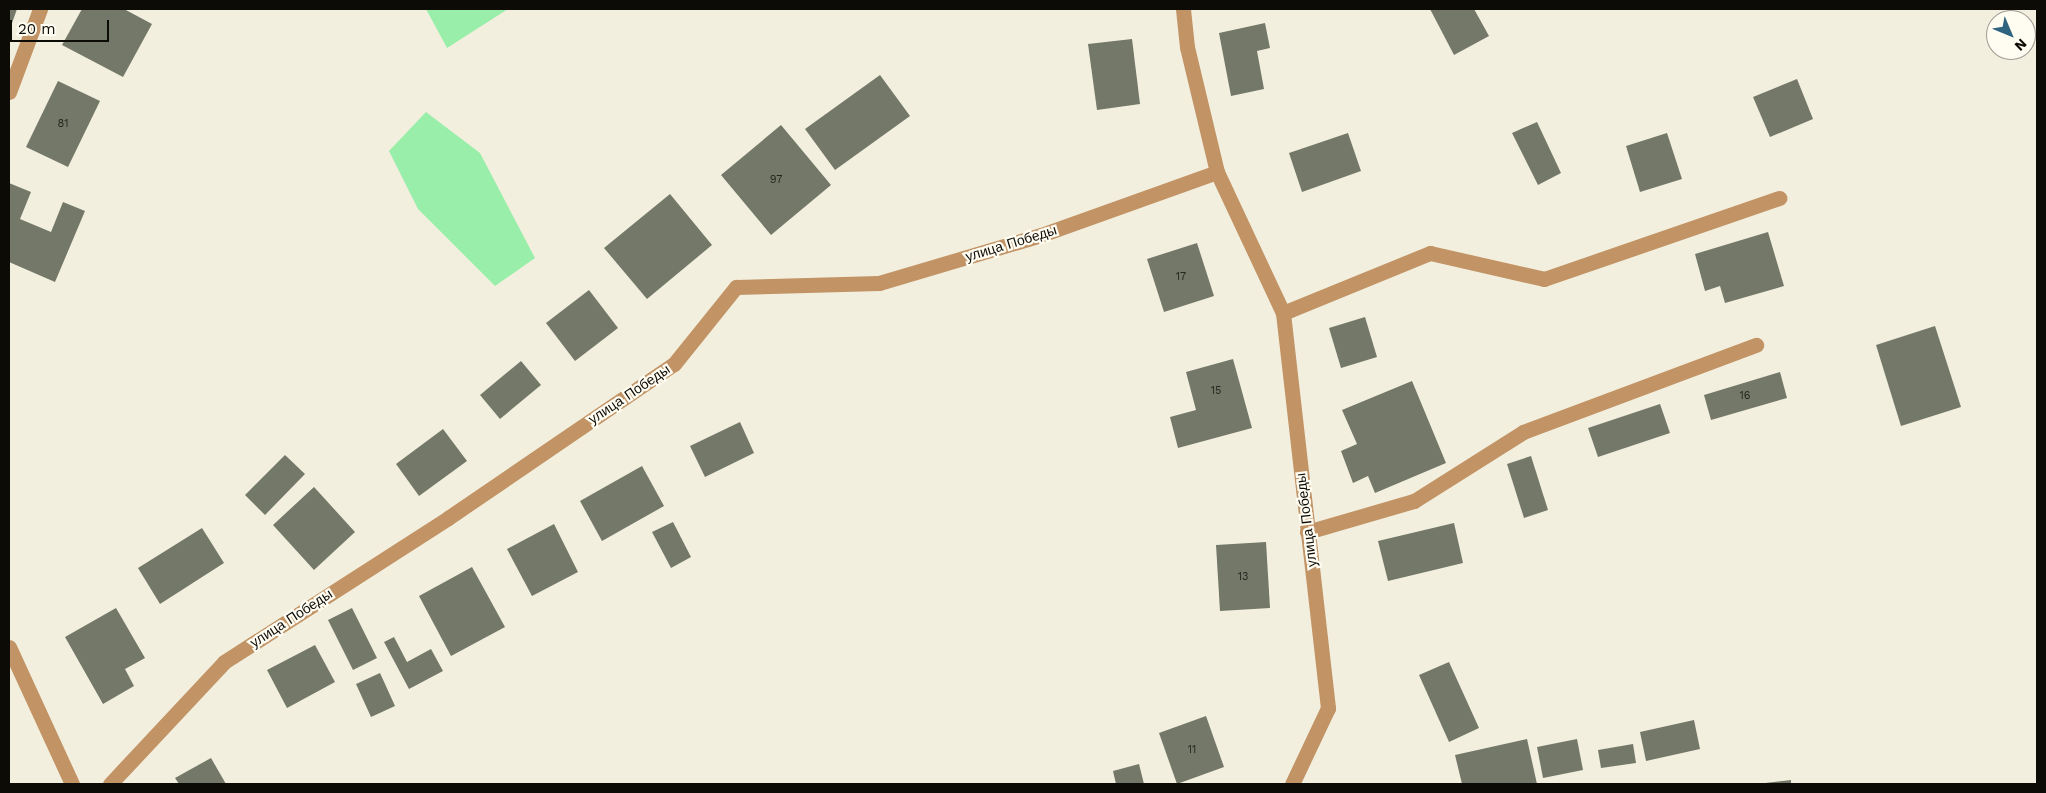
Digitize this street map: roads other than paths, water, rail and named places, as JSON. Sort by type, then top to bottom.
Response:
[{"type":"street","points":[[9,92],[40,9]]},
{"type":"street","name":"улица Победы","points":[[1183,9],[1187,48],[1217,172],[1283,313],[1328,708],[1292,784]]},
{"type":"street","name":"улица Победы","points":[[110,784],[224,662],[448,518],[674,364],[736,287],[879,283],[1041,235],[1217,172]]},
{"type":"street","points":[[1283,313],[1430,253],[1544,279],[1780,198]]},
{"type":"street","points":[[1307,532],[1414,501],[1522,432],[1756,345]]},
{"type":"street","points":[[9,647],[72,784]]}]
